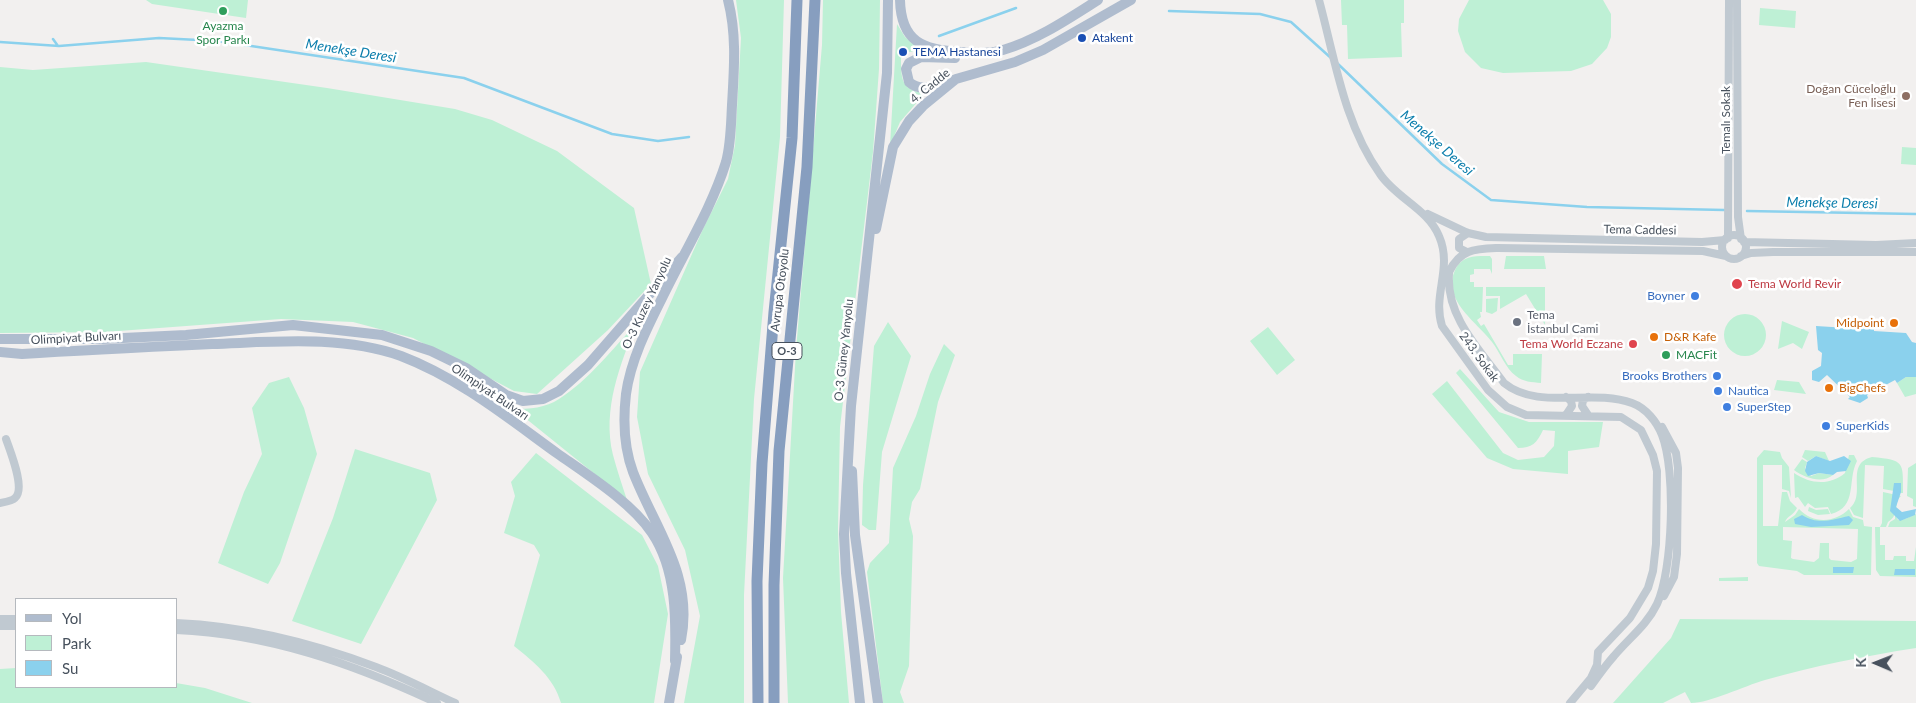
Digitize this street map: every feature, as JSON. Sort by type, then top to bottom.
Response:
[{"type":"highway","name":"Avrupa Otoyolu","points":[[758,703],[757,581],[762,463],[772,332],[792,138],[797,0]]},
{"type":"highway","name":"Avrupa Otoyolu","points":[[774,703],[774,585],[779,451],[806,177],[815,0]]},
{"type":"main road","name":"O-3 Kuzey Yanyolu","points":[[669,703],[675,661],[682,638],[684,615],[675,563],[661,528],[633,472],[626,443],[624,420],[626,393],[632,365],[682,257],[700,224],[726,160],[731,125],[735,48],[733,20],[728,0]]},
{"type":"main road","name":"O-3 Güney Yanyolu","points":[[860,703],[846,573],[844,534],[849,440],[887,73],[888,0]]},
{"type":"main road","name":"4. Cadde","points":[[900,0],[904,25],[909,34],[924,47],[935,50],[983,54],[1002,51],[1041,34],[1098,0]]},
{"type":"main road","name":"4. Cadde","points":[[863,291],[893,147],[909,121],[956,79],[1015,62],[1043,50],[1131,0]]},
{"type":"main road","points":[[956,79],[917,88],[909,82],[906,69],[909,63],[921,57],[957,58],[983,54]]},
{"type":"main road","name":"Olimpiyat Bulvarı","points":[[0,339],[102,339],[186,335],[293,325],[382,335],[431,351],[458,364],[514,398],[523,401],[543,399],[559,391],[588,365],[682,257]]},
{"type":"main road","name":"Olimpiyat Bulvarı","points":[[0,352],[22,354],[296,341],[362,347],[398,355],[430,368],[458,383],[578,468],[644,523],[653,534],[672,584],[676,622],[675,661]]},
{"type":"main road","points":[[0,357],[22,354]]},
{"type":"main road","points":[[849,440],[854,486],[855,535],[878,702]]},
{"type":"street","name":"243. Sokak","points":[[1319,0],[1350,120],[1362,149],[1382,177],[1429,220],[1441,241],[1445,266],[1439,303],[1442,326],[1488,390],[1500,402],[1516,412],[1532,415],[1621,417],[1641,430],[1648,441],[1657,471],[1656,544],[1653,571],[1640,603],[1630,618],[1598,652],[1597,665],[1591,678],[1570,703]]},
{"type":"street","points":[[1726,256],[1722,249],[1727,239],[1729,0]]},
{"type":"street","name":"Temalı Sokak","points":[[1738,0],[1738,217],[1743,240]]},
{"type":"street","points":[[1408,200],[1432,218]]},
{"type":"street","name":"243. Sokak","points":[[1432,218],[1443,235],[1449,272],[1449,296],[1455,314],[1504,383],[1523,395],[1618,398],[1635,404],[1650,415],[1662,434],[1666,446],[1670,488],[1668,564],[1665,581],[1656,605],[1641,628],[1614,656],[1577,703]]},
{"type":"street","name":"Tema Caddesi","points":[[1432,218],[1468,233],[1486,237],[1702,242],[1727,239]]},
{"type":"street","points":[[1468,233],[1459,239],[1458,243],[1459,248],[1468,252]]},
{"type":"street","points":[[1727,239],[1736,236],[1743,240],[1876,246],[1916,243]]},
{"type":"street","points":[[1741,256],[1745,250],[1743,240]]},
{"type":"street","points":[[1449,272],[1459,256],[1468,252],[1498,248],[1703,251],[1734,259],[1751,253],[1773,252],[1916,252]]},
{"type":"street","points":[[1566,397],[1570,400],[1572,406],[1566,415]]},
{"type":"street","points":[[1588,397],[1583,400],[1582,406],[1588,415]]},
{"type":"street","points":[[0,503],[14,499],[18,495],[19,482],[6,439]]},
{"type":"street","points":[[0,619],[15,619]]},
{"type":"street","points":[[178,623],[242,630],[310,645],[377,667],[455,703]]},
{"type":"street","points":[[0,626],[15,626]]},
{"type":"street","points":[[178,630],[246,638],[320,655],[373,674],[437,703]]},
{"type":"green space","name":"Ayazma Spor Parkı","points":[[146,0],[248,0],[246,18],[152,4]]},
{"type":"green space","points":[[736,0],[784,0],[780,137],[754,399],[744,595],[744,703],[684,703],[700,616],[685,550],[648,474],[637,417],[640,372],[703,229],[728,179],[735,145],[741,38]]},
{"type":"green space","points":[[823,0],[880,0],[879,69],[873,152],[840,427],[838,529],[841,612],[849,703],[788,703],[783,578],[796,350],[822,45]]},
{"type":"green space","points":[[1341,0],[1404,0],[1404,23],[1401,23],[1402,57],[1348,59],[1347,25],[1342,25]]},
{"type":"green space","points":[[1469,0],[1603,0],[1611,14],[1611,37],[1607,48],[1592,64],[1571,71],[1503,73],[1481,68],[1465,52],[1458,31],[1459,19]]},
{"type":"green space","points":[[1760,8],[1796,11],[1795,28],[1759,25]]},
{"type":"green space","points":[[897,24],[905,37],[922,51],[908,52],[901,58],[901,72],[904,82],[911,90],[925,93],[900,122],[890,146]]},
{"type":"green space","points":[[146,62],[327,88],[455,109],[492,120],[557,151],[634,208],[651,284],[608,330],[537,394],[514,391],[413,338],[353,322],[281,319],[105,332],[0,333],[0,67],[33,70]]},
{"type":"green space","points":[[1902,147],[1916,148],[1916,165],[1901,164]]},
{"type":"green space","points":[[1490,256],[1492,259],[1492,274],[1490,269],[1474,269],[1474,274],[1470,275],[1470,282],[1474,282],[1474,287],[1483,287],[1482,312],[1480,312],[1481,317],[1477,320],[1481,326],[1484,324],[1508,365],[1513,365],[1513,354],[1542,354],[1541,383],[1525,381],[1512,373],[1492,342],[1469,318],[1456,300],[1452,279],[1459,264],[1466,258]]},
{"type":"green space","points":[[1506,256],[1544,256],[1546,269],[1504,269]]},
{"type":"green space","points":[[1486,287],[1545,287],[1545,325],[1526,294],[1500,309],[1500,296],[1486,296]]},
{"type":"green space","points":[[1498,298],[1497,311],[1492,314],[1486,312],[1486,299]]},
{"type":"green space","points":[[1745,314],[1760,320],[1766,335],[1760,350],[1745,356],[1730,350],[1724,335],[1730,320]]},
{"type":"green space","points":[[1782,321],[1809,332],[1802,349],[1793,343],[1778,349]]},
{"type":"green space","points":[[888,322],[911,356],[882,452],[876,530],[869,530],[862,525],[863,485],[874,346]]},
{"type":"green space","points":[[637,323],[614,388],[610,421],[613,455],[627,500],[514,409],[543,406],[559,399],[591,373]]},
{"type":"green space","points":[[1268,327],[1295,360],[1277,375],[1250,341]]},
{"type":"green space","points":[[944,344],[955,355],[938,402],[920,489],[912,502],[909,519],[913,536],[909,666],[900,692],[904,703],[883,703],[867,572],[870,563],[889,543],[893,468],[916,416],[930,374]]},
{"type":"green space","points":[[1460,369],[1499,412],[1529,422],[1603,422],[1599,447],[1568,451],[1568,474],[1513,469],[1487,458],[1432,394],[1447,381],[1503,453],[1518,460],[1544,457],[1554,446],[1555,431],[1543,430],[1534,444],[1518,448],[1456,373]]},
{"type":"green space","points":[[289,377],[304,408],[317,454],[280,563],[268,584],[218,563],[244,492],[262,454],[252,408],[269,383]]},
{"type":"green space","points":[[1906,377],[1916,377],[1916,394],[1905,397],[1897,383]]},
{"type":"green space","points":[[1777,380],[1799,382],[1806,394],[1774,390]]},
{"type":"green space","points":[[355,449],[430,473],[437,500],[361,644],[292,621],[333,518]]},
{"type":"green space","points":[[1764,450],[1780,452],[1789,467],[1791,498],[1789,491],[1782,489],[1782,465],[1763,465],[1763,526],[1778,526],[1782,492],[1787,492],[1790,501],[1797,508],[1785,522],[1795,515],[1799,509],[1811,517],[1824,520],[1837,517],[1849,509],[1853,517],[1863,520],[1864,526],[1872,527],[1871,575],[1804,575],[1797,571],[1759,566],[1757,563],[1757,458]],"holes":[[[1783,527],[1858,529],[1857,559],[1851,562],[1831,560],[1829,558],[1829,543],[1820,543],[1819,558],[1814,562],[1793,559],[1791,558],[1792,541],[1783,540]]]},
{"type":"green space","points":[[1805,450],[1825,452],[1829,461],[1816,456],[1808,461],[1802,457]]},
{"type":"green space","points":[[536,453],[642,535],[658,566],[668,614],[654,703],[561,703],[554,686],[548,678],[536,664],[514,646],[540,555],[534,545],[504,533],[515,496],[511,482]]},
{"type":"green space","points":[[1849,455],[1854,455],[1857,461],[1848,499],[1839,510],[1831,514],[1828,507],[1815,508],[1808,503],[1805,507],[1798,497],[1795,498],[1794,473],[1813,481],[1826,482],[1833,480],[1845,473]]},
{"type":"green space","points":[[1872,457],[1891,460],[1900,464],[1903,475],[1903,493],[1900,493],[1901,483],[1894,483],[1894,491],[1883,489],[1884,466],[1865,465],[1863,518],[1854,515],[1850,508],[1855,502],[1857,495],[1857,473],[1859,466]]},
{"type":"green space","points":[[1802,459],[1807,462],[1805,468],[1811,476],[1819,473],[1833,475],[1829,478],[1814,479],[1803,475],[1794,470]]},
{"type":"green space","points":[[1916,463],[1916,507],[1913,506],[1913,499],[1907,496],[1908,468]]},
{"type":"green space","points":[[1883,492],[1901,496],[1897,500],[1893,517],[1886,527],[1880,527],[1882,523]]},
{"type":"green space","points":[[1809,507],[1816,510],[1828,509],[1830,514],[1818,515],[1808,511]]},
{"type":"green space","points":[[1895,514],[1898,520],[1916,514],[1916,527],[1888,527],[1890,522],[1895,519]]},
{"type":"green space","points":[[1875,527],[1880,527],[1880,545],[1885,545],[1885,560],[1893,560],[1894,556],[1906,556],[1906,561],[1914,561],[1916,547],[1916,577],[1880,576],[1876,570]]},
{"type":"green space","points":[[1748,577],[1748,581],[1719,581],[1719,578]]},
{"type":"green space","points":[[1680,619],[1916,621],[1916,648],[1802,670],[1699,702],[1691,703],[1685,692],[1663,703],[1613,703],[1671,638]]},
{"type":"green space","points":[[15,668],[15,688],[178,688],[178,683],[205,688],[252,703],[0,703],[0,669]]},
{"type":"water","points":[[1849,322],[1874,325],[1874,331],[1906,333],[1912,342],[1916,343],[1916,377],[1906,377],[1897,383],[1895,380],[1867,395],[1868,398],[1860,403],[1848,399],[1850,397],[1827,375],[1819,382],[1812,380],[1812,371],[1821,366],[1822,353],[1818,350],[1816,326],[1848,328]]},
{"type":"water","points":[[1816,456],[1830,461],[1844,456],[1851,461],[1846,471],[1837,472],[1833,475],[1819,473],[1808,476],[1805,471],[1807,462]]},
{"type":"water","points":[[1894,483],[1901,483],[1901,492],[1896,507],[1902,512],[1916,509],[1915,515],[1900,521],[1890,511]]},
{"type":"water","points":[[1802,515],[1819,521],[1849,516],[1853,520],[1849,525],[1811,527],[1795,524],[1794,519]]},
{"type":"water","points":[[1833,567],[1854,567],[1853,573],[1833,573]]},
{"type":"water","points":[[1895,569],[1915,569],[1915,575],[1894,575]]},
{"type":"waterway","name":"Menekşe Deresi","points":[[939,36],[1016,8]]},
{"type":"waterway","name":"Menekşe Deresi","points":[[1169,11],[1260,14],[1291,22],[1331,58]]},
{"type":"waterway","name":"Menekşe Deresi","points":[[0,42],[59,46],[159,38],[218,41],[464,78],[612,134],[658,141],[689,137]]},
{"type":"waterway","name":"Menekşe Deresi","points":[[53,39],[58,46]]},
{"type":"waterway","name":"Menekşe Deresi","points":[[1337,63],[1442,164],[1491,200],[1587,207],[1724,210]]},
{"type":"waterway","name":"Menekşe Deresi","points":[[1747,211],[1916,214]]},
{"type":"place","name":"Ayazma Spor Parkı","points":[[223,11]]},
{"type":"place","name":"Atakent","points":[[1082,38]]},
{"type":"place","name":"TEMA Hastanesi","points":[[903,52]]},
{"type":"place","name":"Doğan Cüceloğlu Fen lisesi","points":[[1906,96]]},
{"type":"place","name":"Tema World Revir","points":[[1737,284]]},
{"type":"place","name":"Boyner","points":[[1695,296]]},
{"type":"place","name":"Tema İstanbul Cami","points":[[1517,322]]},
{"type":"place","name":"Midpoint","points":[[1894,323]]},
{"type":"place","name":"D&R Kafe","points":[[1654,337]]},
{"type":"place","name":"Tema World Eczane","points":[[1633,344]]},
{"type":"place","name":"MACFit","points":[[1666,355]]},
{"type":"place","name":"Brooks Brothers","points":[[1717,376]]},
{"type":"place","name":"BigChefs","points":[[1829,388]]},
{"type":"place","name":"Nautica","points":[[1718,391]]},
{"type":"place","name":"SuperStep","points":[[1727,407]]},
{"type":"place","name":"SuperKids","points":[[1826,426]]}]
